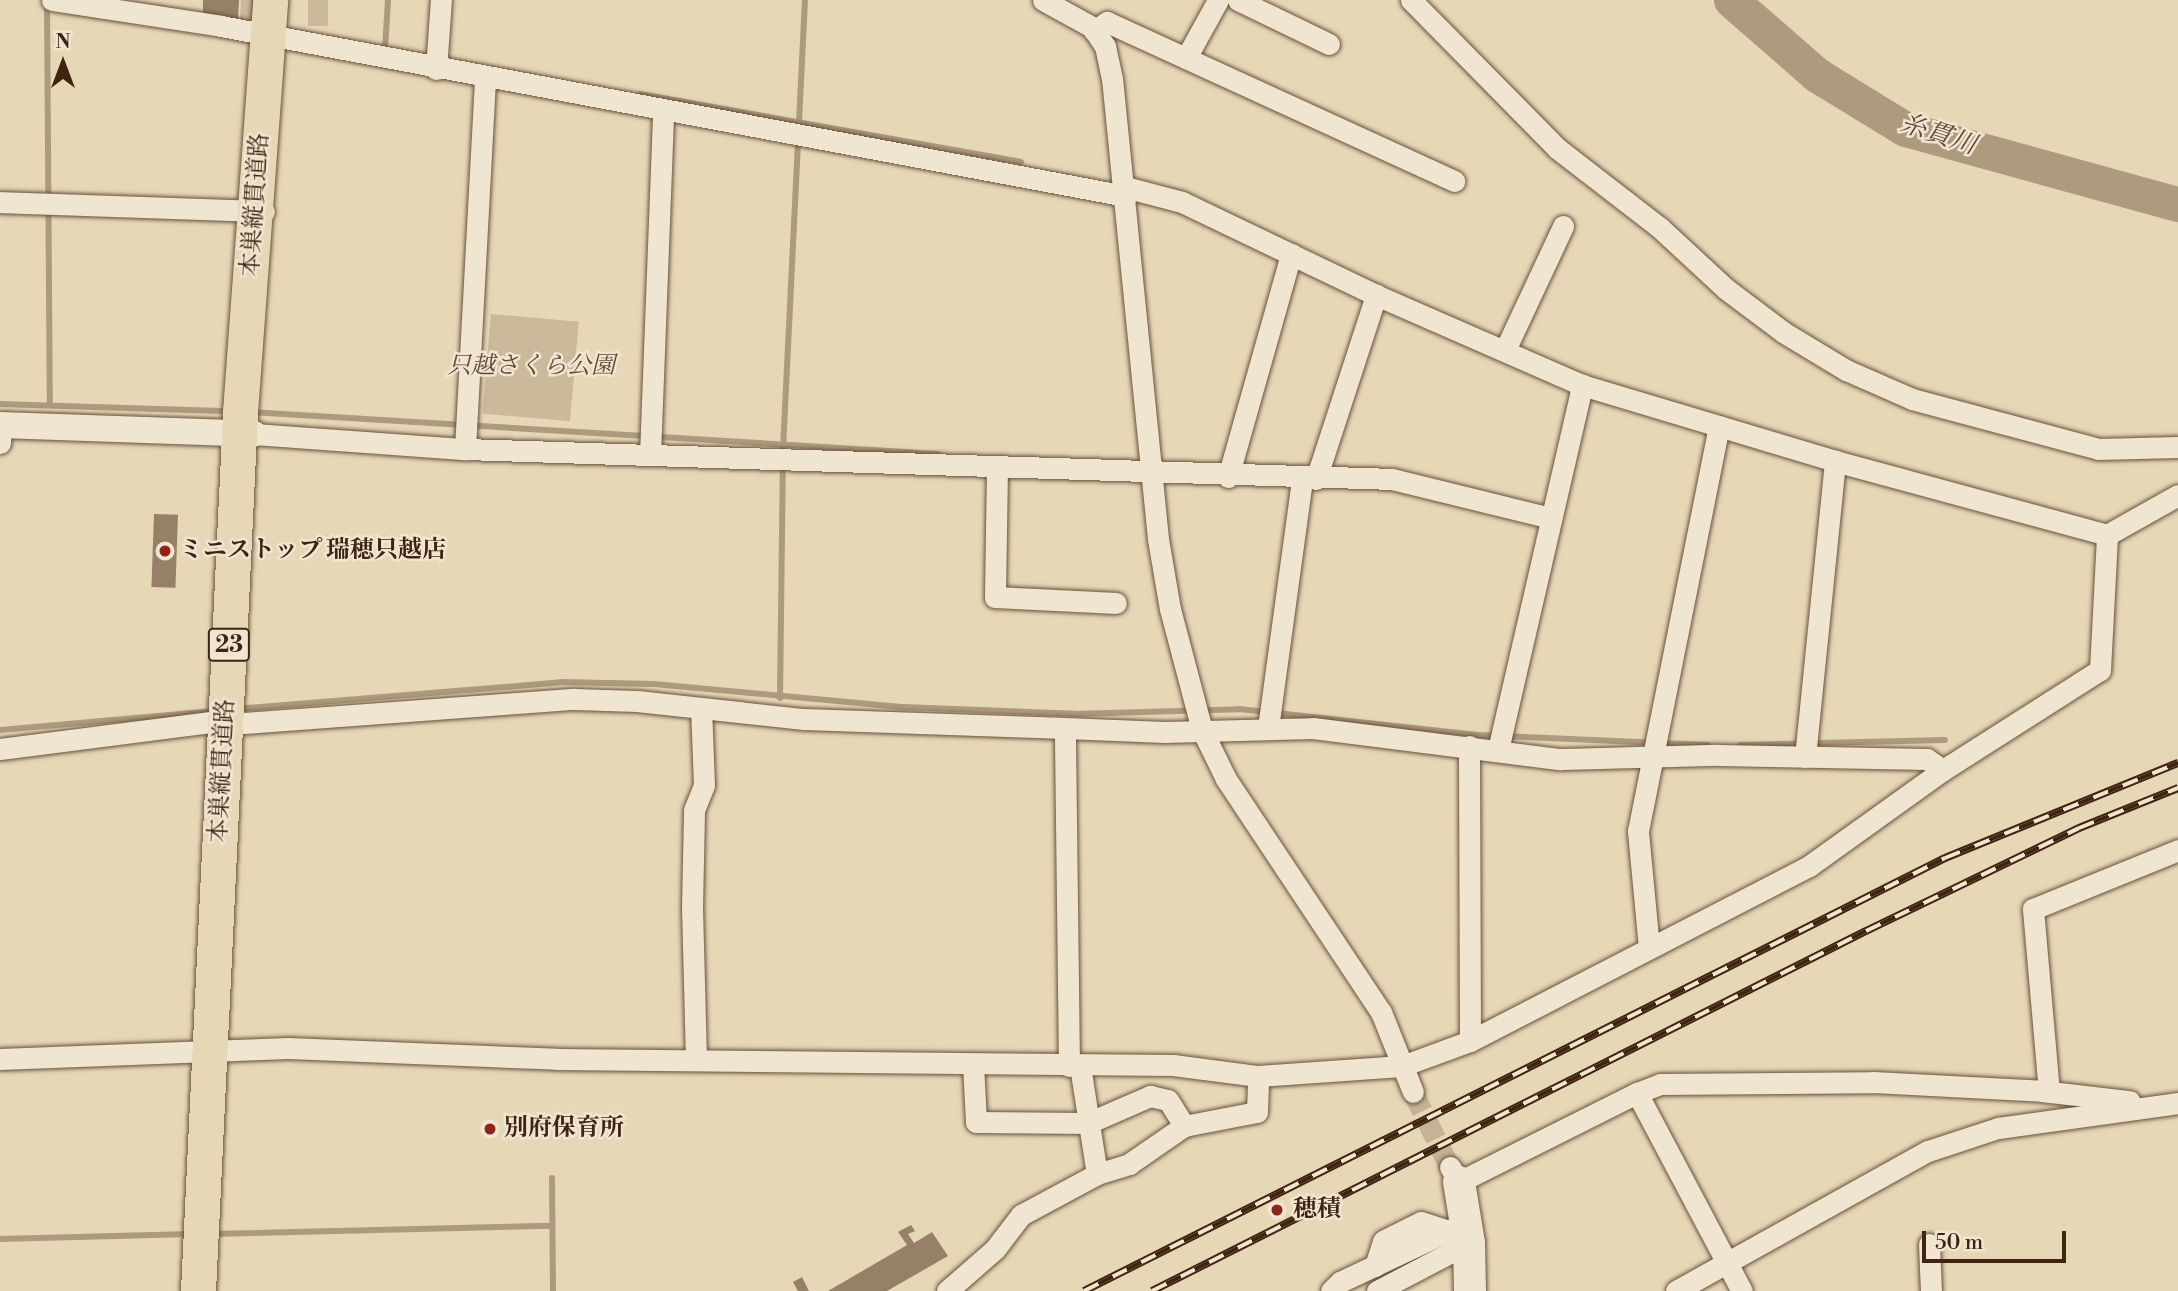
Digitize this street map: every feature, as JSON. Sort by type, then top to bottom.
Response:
[{"type":"main road","name":"本巣縦貫道路","points":[[270,0],[275,40]]},
{"type":"main road","name":"本巣縦貫道路","points":[[198,1291],[216,1050],[235,721],[246,435],[275,40],[286,0]]},
{"type":"main road","name":"本巣縦貫道路","points":[[216,1050],[216,1291]]},
{"type":"main road","points":[[1454,1175],[1470,1291]]},
{"type":"street","points":[[52,0],[129,7],[275,40],[1182,202],[1376,295],[1505,349],[1582,385],[1835,461],[2107,535],[2178,495]]},
{"type":"street","points":[[436,69],[441,0]]},
{"type":"street","points":[[1043,0],[1074,13],[1094,31],[1105,46],[1112,78],[1153,474],[1170,609],[1202,730],[1226,779],[1381,1012],[1413,1092]]},
{"type":"street","points":[[1186,58],[1218,0]]},
{"type":"street","points":[[1238,0],[1329,44]]},
{"type":"street","points":[[1411,0],[1558,149],[1659,227],[1726,289],[1783,332],[1846,370],[1912,399],[2098,449],[2178,447]]},
{"type":"street","points":[[1094,31],[1107,22],[1454,181]]},
{"type":"street","points":[[465,449],[485,78]]},
{"type":"street","points":[[650,456],[663,110]]},
{"type":"street","points":[[0,202],[262,211]]},
{"type":"street","points":[[1505,349],[1563,226]]},
{"type":"street","points":[[1228,477],[1292,254]]},
{"type":"street","points":[[1268,728],[1309,479],[1376,295]]},
{"type":"street","points":[[1498,750],[1582,385]]},
{"type":"street","points":[[1649,948],[1638,831],[1719,426]]},
{"type":"street","points":[[1,431],[246,435],[465,449],[1228,477],[1392,480],[1551,518]]},
{"type":"street","points":[[1805,757],[1835,461]]},
{"type":"street","points":[[998,468],[995,597],[1116,603]]},
{"type":"street","points":[[0,1059],[288,1048],[696,1060],[1173,1065],[1212,1073],[1258,1076],[1402,1066],[1470,1041],[1809,866],[1943,770],[2100,670],[2107,535]]},
{"type":"street","points":[[0,750],[235,721],[575,699],[804,719],[1065,728],[1313,728],[1560,759],[1654,756],[1927,759],[1943,770]]},
{"type":"street","points":[[696,1060],[692,908],[694,810],[704,785],[701,708]]},
{"type":"street","points":[[1065,728],[1074,1066],[1097,1174]]},
{"type":"street","points":[[1469,746],[1470,1041]]},
{"type":"street","points":[[2049,1092],[2034,909],[2178,850]]},
{"type":"street","points":[[974,1064],[976,1122],[1088,1123],[1150,1096],[1168,1100],[1184,1126]]},
{"type":"street","points":[[947,1291],[995,1249],[1021,1215],[1097,1174],[1129,1164],[1184,1126],[1257,1112],[1258,1076]]},
{"type":"street","points":[[1454,1175],[1660,1084],[1846,1082],[2049,1092],[2169,1104]]},
{"type":"street","points":[[1637,1093],[1742,1291]]},
{"type":"street","points":[[1675,1291],[1928,1151],[1998,1128],[2169,1104]]},
{"type":"street","points":[[1331,1291],[1375,1266],[1461,1232]]},
{"type":"street","points":[[1377,1291],[1461,1232]]},
{"type":"street","points":[[1929,1244],[1931,1291]]},
{"type":"green space","points":[[241,0],[261,0],[259,23],[240,20]]},
{"type":"green space","points":[[308,0],[328,0],[328,26],[308,26]]},
{"type":"green space","name":"只越さくら公園","points":[[491,314],[579,322],[570,421],[482,414]]},
{"type":"building","points":[[203,0],[239,0],[238,19],[203,14]]},
{"type":"building","name":"ミニストップ 瑞穂只越店","points":[[154,514],[178,515],[175,588],[151,587]]},
{"type":"building","points":[[911,1225],[915,1231],[908,1234],[914,1243],[932,1232],[948,1256],[887,1291],[828,1291],[907,1245],[898,1232]]},
{"type":"building","points":[[802,1277],[809,1291],[798,1291],[793,1282]]},
{"type":"waterway","points":[[385,49],[388,0]]},
{"type":"waterway","points":[[783,449],[805,0]]},
{"type":"waterway","name":"糸貫川","points":[[1731,0],[1817,75],[1905,129],[2178,204]]},
{"type":"waterway","points":[[47,2],[50,405]]},
{"type":"waterway","points":[[640,94],[1021,162]]},
{"type":"waterway","points":[[0,404],[229,411]]},
{"type":"waterway","points":[[250,412],[938,454]]},
{"type":"waterway","points":[[780,698],[783,463]]},
{"type":"waterway","points":[[236,709],[561,682],[654,684],[904,707],[1075,714],[1239,709],[1478,735],[1708,745]]},
{"type":"waterway","points":[[0,730],[214,711]]},
{"type":"waterway","points":[[1740,745],[1945,740]]},
{"type":"waterway","points":[[552,1178],[553,1291]]},
{"type":"waterway","points":[[212,1234],[551,1226]]},
{"type":"waterway","points":[[0,1239],[191,1234]]},
{"type":"tunnel","points":[[1413,1092],[1450,1167]]},
{"type":"railway","points":[[1084,1291],[1945,858],[2178,763]]},
{"type":"railway","points":[[1152,1291],[1866,931],[2079,828],[2178,788]]},
{"type":"place","name":"ミニストップ 瑞穂只越店","points":[[165,551]]},
{"type":"place","name":"別府保育所","points":[[490,1129]]},
{"type":"place","name":"穂積","points":[[1277,1210]]}]
